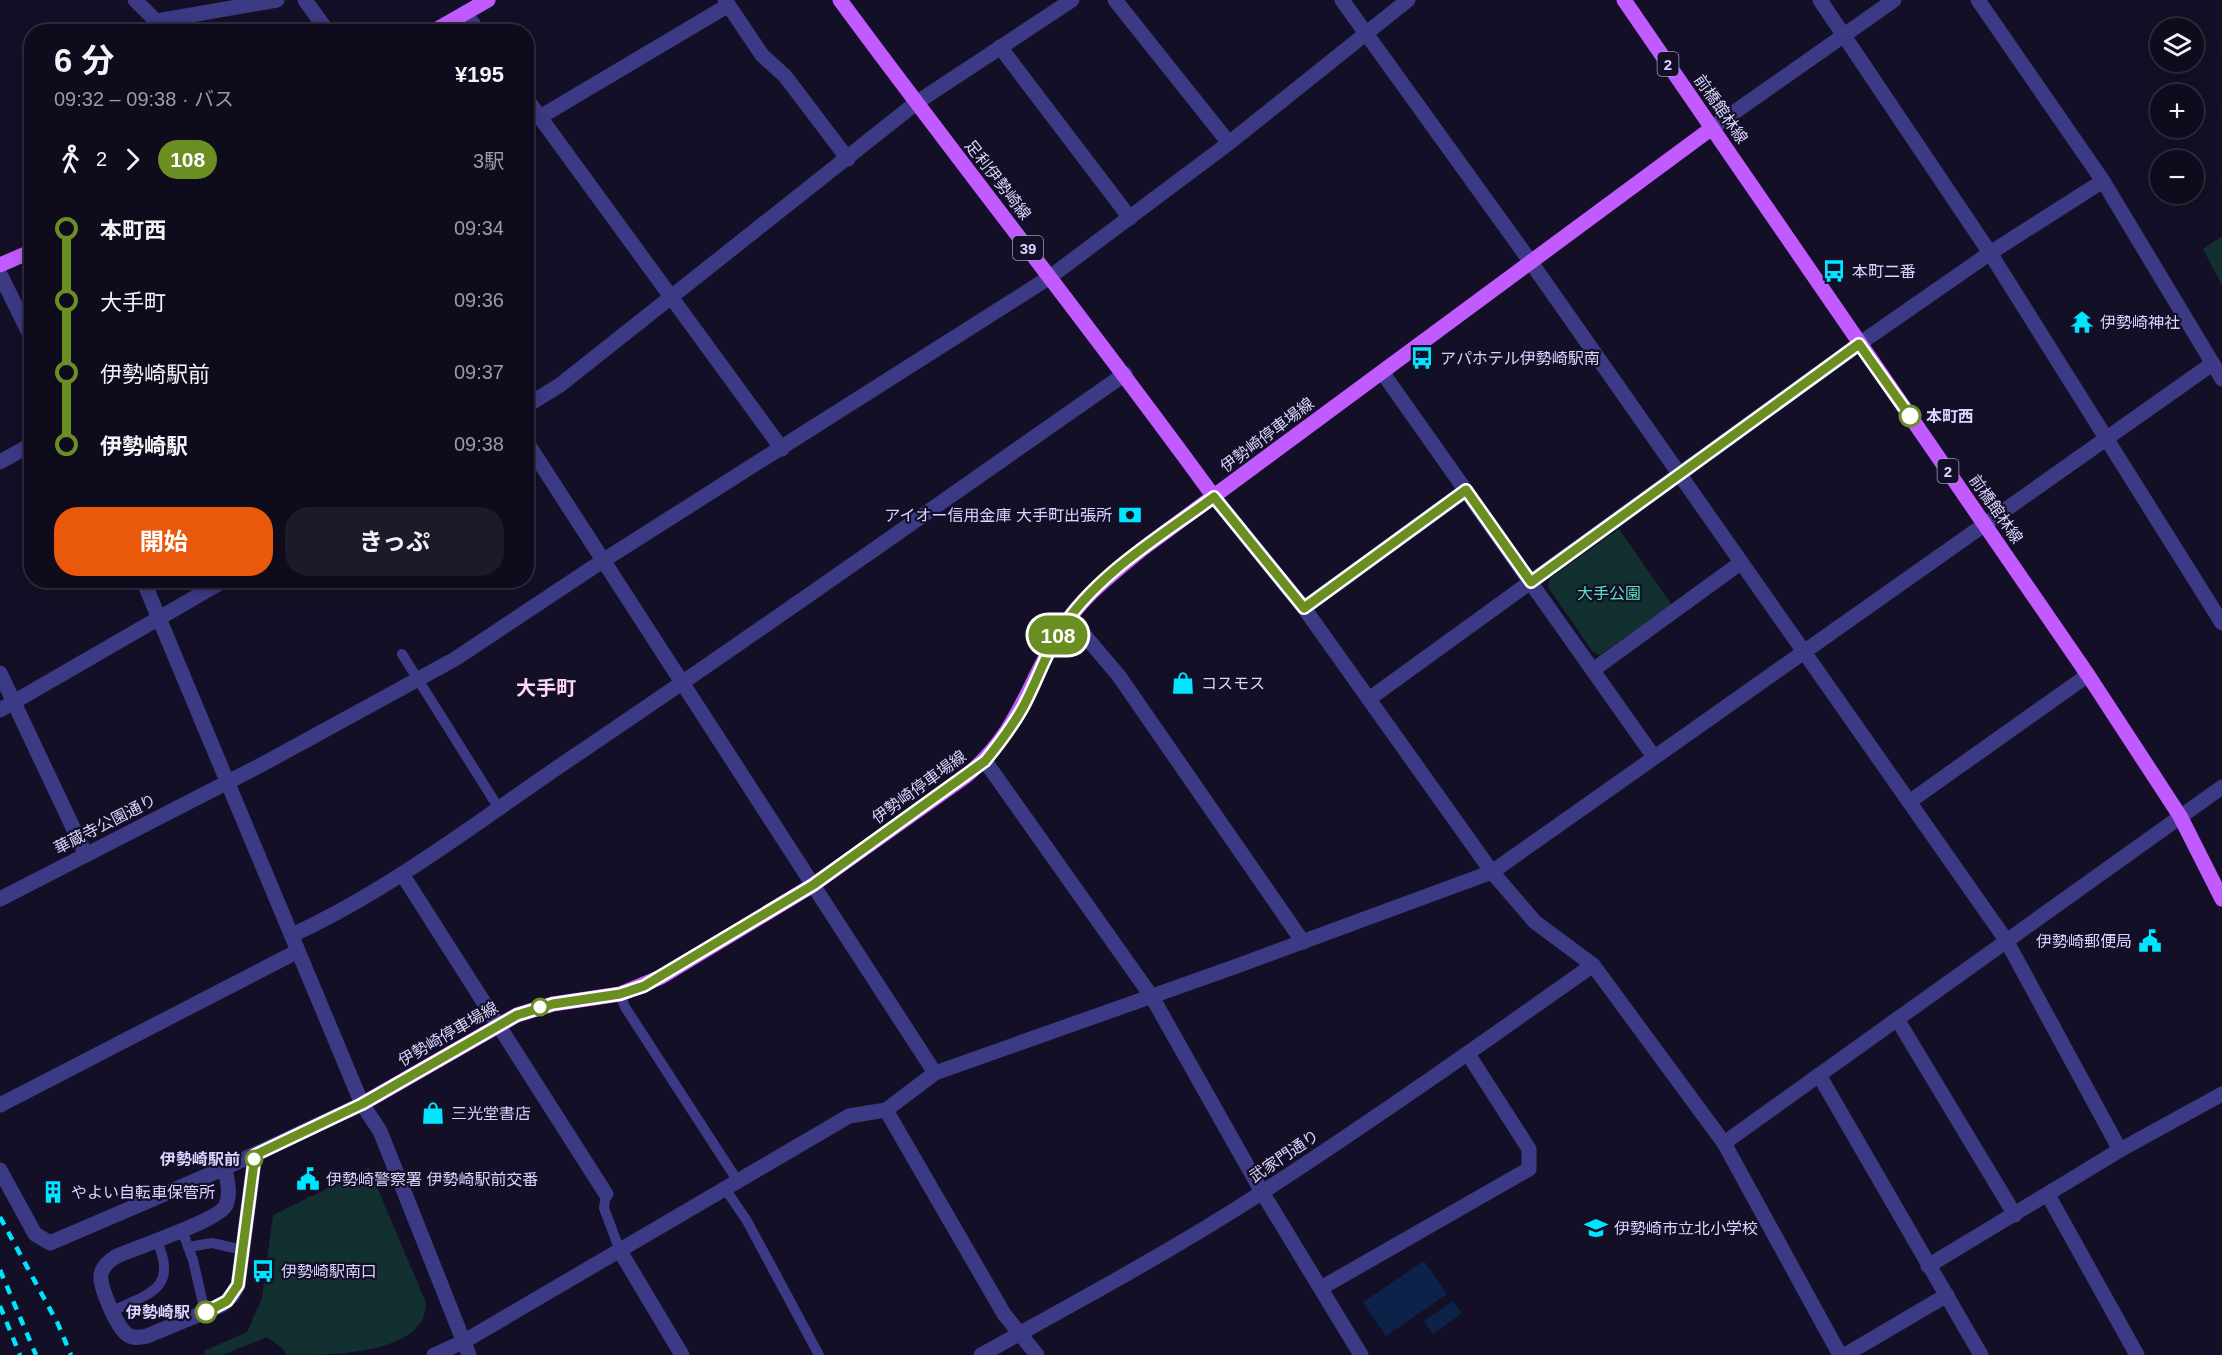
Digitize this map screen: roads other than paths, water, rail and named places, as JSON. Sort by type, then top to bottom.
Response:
[{"type":"main road","points":[[446,24],[488,0]]},
{"type":"main road","name":"足利伊勢崎線","points":[[840,0],[916,104],[1125,374],[1214,497]]},
{"type":"main road","name":"前橋館林線","points":[[1624,0],[2088,675],[2180,816],[2222,899]]},
{"type":"main road","name":"伊勢崎停車場線","points":[[362,1104],[517,1015],[553,1004],[620,994],[661,977],[813,885],[985,761],[1004,738],[1022,708],[1060,631],[1101,584],[1530,261],[1712,128]]},
{"type":"main road","points":[[0,265],[24,254]]},
{"type":"street","points":[[135,0],[160,24]]},
{"type":"street","points":[[171,24],[277,0]]},
{"type":"street","points":[[305,0],[322,24]]},
{"type":"street","points":[[534,401],[560,385],[916,104],[1072,0]]},
{"type":"street","points":[[1115,0],[1229,143]]},
{"type":"street","points":[[1342,0],[1530,261],[1739,564],[2006,940],[2120,1150]]},
{"type":"street","name":"華蔵寺公園通り","points":[[0,899],[418,681],[477,645],[604,560],[1050,277],[1229,143],[1407,0]]},
{"type":"street","points":[[1820,0],[1990,253],[2222,622]]},
{"type":"street","points":[[1712,128],[1894,0]]},
{"type":"street","points":[[1978,0],[2103,181],[2217,360],[2222,379]]},
{"type":"street","points":[[540,117],[726,3],[762,55],[785,76],[848,159]]},
{"type":"street","points":[[465,13],[473,24]]},
{"type":"street","points":[[1000,47],[1130,218]]},
{"type":"street","points":[[534,109],[782,449]]},
{"type":"street","points":[[1369,699],[1859,344],[1990,253],[2103,181]]},
{"type":"street","points":[[0,274],[24,323]]},
{"type":"street","points":[[435,1355],[466,1349],[620,1251],[849,1116],[886,1110],[935,1073],[1152,997],[1492,872],[2107,440],[2217,360]]},
{"type":"street","points":[[1382,372],[1654,757]]},
{"type":"street","points":[[292,935],[323,921],[402,874],[684,682],[1125,374]]},
{"type":"street","points":[[0,462],[24,448]]},
{"type":"street","points":[[534,453],[935,1073]]},
{"type":"street","points":[[1304,608],[1466,490]]},
{"type":"street","points":[[1214,497],[1304,608],[1492,872],[1534,922],[1593,965],[1724,1143],[1843,1355],[1947,1296]]},
{"type":"street","points":[[1593,670],[1739,564]]},
{"type":"street","points":[[147,588],[362,1104],[380,1131],[466,1349]]},
{"type":"street","points":[[6,706],[211,588]]},
{"type":"street","points":[[1070,618],[1119,676],[1303,942]]},
{"type":"street","points":[[0,673],[6,706],[86,855]]},
{"type":"street","points":[[1909,802],[2088,675]]},
{"type":"street","points":[[985,761],[1152,997],[1262,1192],[1361,1355]]},
{"type":"street","points":[[1724,1143],[2222,787]]},
{"type":"street","points":[[402,874],[496,1025],[606,1194]]},
{"type":"street","points":[[0,1104],[298,951]]},
{"type":"street","name":"武家門通り","points":[[981,1355],[1114,1282],[1262,1192],[1468,1054],[1593,965]]},
{"type":"street","points":[[1897,1019],[2015,1215]]},
{"type":"street","points":[[1321,1288],[1529,1169],[1530,1149],[1468,1054]]},
{"type":"street","points":[[1819,1075],[1981,1355]]},
{"type":"street","points":[[1928,1266],[2120,1150],[2222,1094]]},
{"type":"street","points":[[0,1170],[35,1234],[50,1243],[255,1155],[362,1104]]},
{"type":"street","points":[[886,1110],[1004,1314],[1021,1332],[1037,1355]]},
{"type":"street","points":[[225,1168],[229,1192],[225,1208],[211,1219],[117,1256],[104,1267],[101,1279],[112,1311],[125,1333],[136,1338],[205,1312],[227,1301],[235,1291],[243,1250],[255,1155]]},
{"type":"street","points":[[2048,1195],[2136,1355]]},
{"type":"street","points":[[620,1251],[682,1355]]},
{"type":"lane","points":[[402,654],[498,807]]},
{"type":"lane","points":[[620,994],[733,1186],[747,1221],[819,1355]]},
{"type":"lane","points":[[606,1194],[604,1208],[620,1251]]},
{"type":"lane","points":[[182,1230],[205,1312]]},
{"type":"lane","points":[[112,1311],[149,1294],[160,1284],[166,1266],[156,1239]]},
{"type":"lane","points":[[188,1247],[212,1243],[243,1250]]},
{"type":"water","points":[[1424,1261],[1447,1294],[1386,1336],[1363,1302]]},
{"type":"water","points":[[1453,1301],[1462,1313],[1433,1334],[1424,1321]]},
{"type":"railway","points":[[0,1217],[58,1324],[71,1355]]},
{"type":"railway","points":[[0,1270],[36,1355]]},
{"type":"railway","points":[[0,1306],[20,1355]]},
{"type":"place","name":"本町二番","points":[[1834,271]]},
{"type":"place","name":"伊勢崎神社","points":[[2082,322]]},
{"type":"place","name":"アパホテル伊勢崎駅南","points":[[1422,358]]},
{"type":"place","name":"本町西","points":[[1910,416]]},
{"type":"place","name":"アイオー信用金庫 大手町出張所","points":[[1130,515]]},
{"type":"place","name":"コスモス","points":[[1183,683]]},
{"type":"place","name":"伊勢崎郵便局","points":[[2150,941]]},
{"type":"place","name":"三光堂書店","points":[[433,1113]]},
{"type":"place","name":"伊勢崎駅前","points":[[254,1159]]},
{"type":"place","name":"伊勢崎警察署 伊勢崎駅前交番","points":[[308,1179]]},
{"type":"place","name":"やよい自転車保管所","points":[[53,1192]]},
{"type":"place","name":"伊勢崎市立北小学校","points":[[1596,1228]]},
{"type":"place","name":"伊勢崎駅南口","points":[[263,1271]]},
{"type":"place","name":"伊勢崎駅","points":[[206,1312]]},
{"type":"district","name":"大手町","points":[[546,688]]},
{"type":"park label","name":"大手公園","points":[[1609,593]]}]
